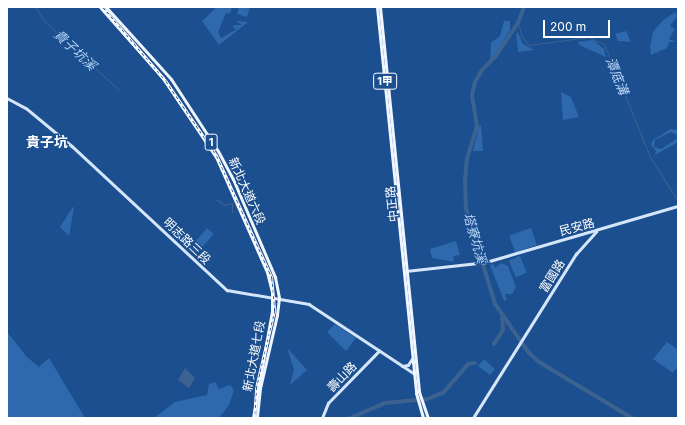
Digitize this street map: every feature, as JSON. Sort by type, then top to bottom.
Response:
[{"type":"main road","name":"新北大道六段","points":[[100,7],[162,78],[216,157],[267,272],[272,298]]},
{"type":"main road","name":"新北大道六段","points":[[106,7],[171,79],[222,157],[275,277],[278,298]]},
{"type":"main road","name":"中正路","points":[[379,7],[418,377],[419,400],[428,418]]},
{"type":"main road","name":"中正路","points":[[407,271],[414,374],[423,418]]},
{"type":"main road","name":"新北大道七段","points":[[253,418],[256,388],[271,318],[272,298]]},
{"type":"main road","name":"新北大道七段","points":[[257,418],[260,388],[277,315],[278,298]]},
{"type":"street","name":"明志路三段","points":[[7,98],[21,105],[72,146],[223,287],[231,292],[278,298],[314,306],[418,377]]},
{"type":"street","name":"民安路","points":[[407,271],[473,265],[486,262],[598,232],[678,206]]},
{"type":"street","name":"富國路","points":[[473,418],[579,250],[598,232]]},
{"type":"street","name":"壽山路","points":[[322,418],[328,403],[379,351]]},
{"type":"street","points":[[402,366],[410,363],[413,358]]},
{"type":"shaded area","points":[[217,7],[232,7],[230,14],[226,13],[218,32],[221,38],[237,29],[233,28],[234,25],[242,25],[236,21],[248,22],[219,45],[202,21]]},
{"type":"shaded area","points":[[239,7],[250,7],[247,17],[237,14]]},
{"type":"shaded area","points":[[675,12],[677,16],[670,26],[675,29],[669,39],[676,42],[669,42],[667,48],[651,55],[650,47],[653,32],[662,21]]},
{"type":"shaded area","points":[[504,21],[510,21],[510,30],[490,63],[491,43],[500,36]]},
{"type":"shaded area","points":[[626,31],[631,42],[618,41],[615,34]]},
{"type":"shaded area","points":[[516,33],[518,33],[523,44],[534,50],[518,52]]},
{"type":"shaded area","points":[[593,40],[604,49],[606,57],[579,45],[578,42]]},
{"type":"shaded area","points":[[561,92],[571,97],[579,117],[563,120]]},
{"type":"shaded area","points":[[481,125],[483,151],[473,151],[479,126]]},
{"type":"shaded area","points":[[671,129],[678,130],[678,136],[671,132],[655,140],[654,147],[661,149],[678,138],[678,142],[655,155],[656,151],[651,145],[653,140]]},
{"type":"shaded area","points":[[74,207],[69,236],[60,227]]},
{"type":"shaded area","points":[[207,228],[214,234],[195,256],[188,250]]},
{"type":"shaded area","points":[[531,228],[537,245],[515,253],[509,235]]},
{"type":"shaded area","points":[[456,241],[460,255],[453,256],[454,262],[432,258],[430,249]]},
{"type":"shaded area","points":[[520,256],[527,273],[516,277],[509,260]]},
{"type":"shaded area","points":[[501,263],[508,266],[516,287],[512,294],[505,294],[507,300],[504,301],[490,265],[493,264],[495,268]]},
{"type":"shaded area","points":[[335,324],[356,338],[346,351],[327,332]]},
{"type":"shaded area","points":[[7,332],[27,357],[39,367],[49,358],[85,418],[7,418]]},
{"type":"shaded area","points":[[667,342],[678,350],[678,366],[673,373],[653,359]]},
{"type":"shaded area","points":[[287,348],[307,370],[290,385],[294,369]]},
{"type":"shaded area","points":[[484,359],[495,369],[490,375],[478,366]]},
{"type":"shaded area","points":[[185,368],[195,378],[189,388],[178,380]]},
{"type":"shaded area","points":[[215,382],[219,389],[230,385],[234,390],[229,405],[219,418],[154,418],[175,402],[207,395],[209,384]]},
{"type":"waterway","name":"貴子坑溪","points":[[35,7],[44,21],[119,90]]},
{"type":"waterway","name":"塔寮坑溪","points":[[524,7],[518,23],[496,56],[482,70],[475,82],[472,95],[477,126],[467,158],[465,181],[466,209],[495,304],[529,353],[539,362],[632,418]]},
{"type":"waterway","name":"潭底溝","points":[[518,23],[522,37],[529,45],[588,37],[604,44],[650,157],[676,198]]},
{"type":"waterway","name":"貴子坑溪","points":[[217,200],[225,205],[232,203],[232,212]]},
{"type":"waterway","points":[[494,344],[503,330],[502,317]]},
{"type":"waterway","points":[[350,418],[385,403],[427,399],[443,393],[468,364],[475,363]]},
{"type":"railway","points":[[103,7],[166,81],[217,156],[272,278],[275,310],[257,387],[255,418]]},
{"type":"district","name":"貴子坑","points":[[47,142]]}]
